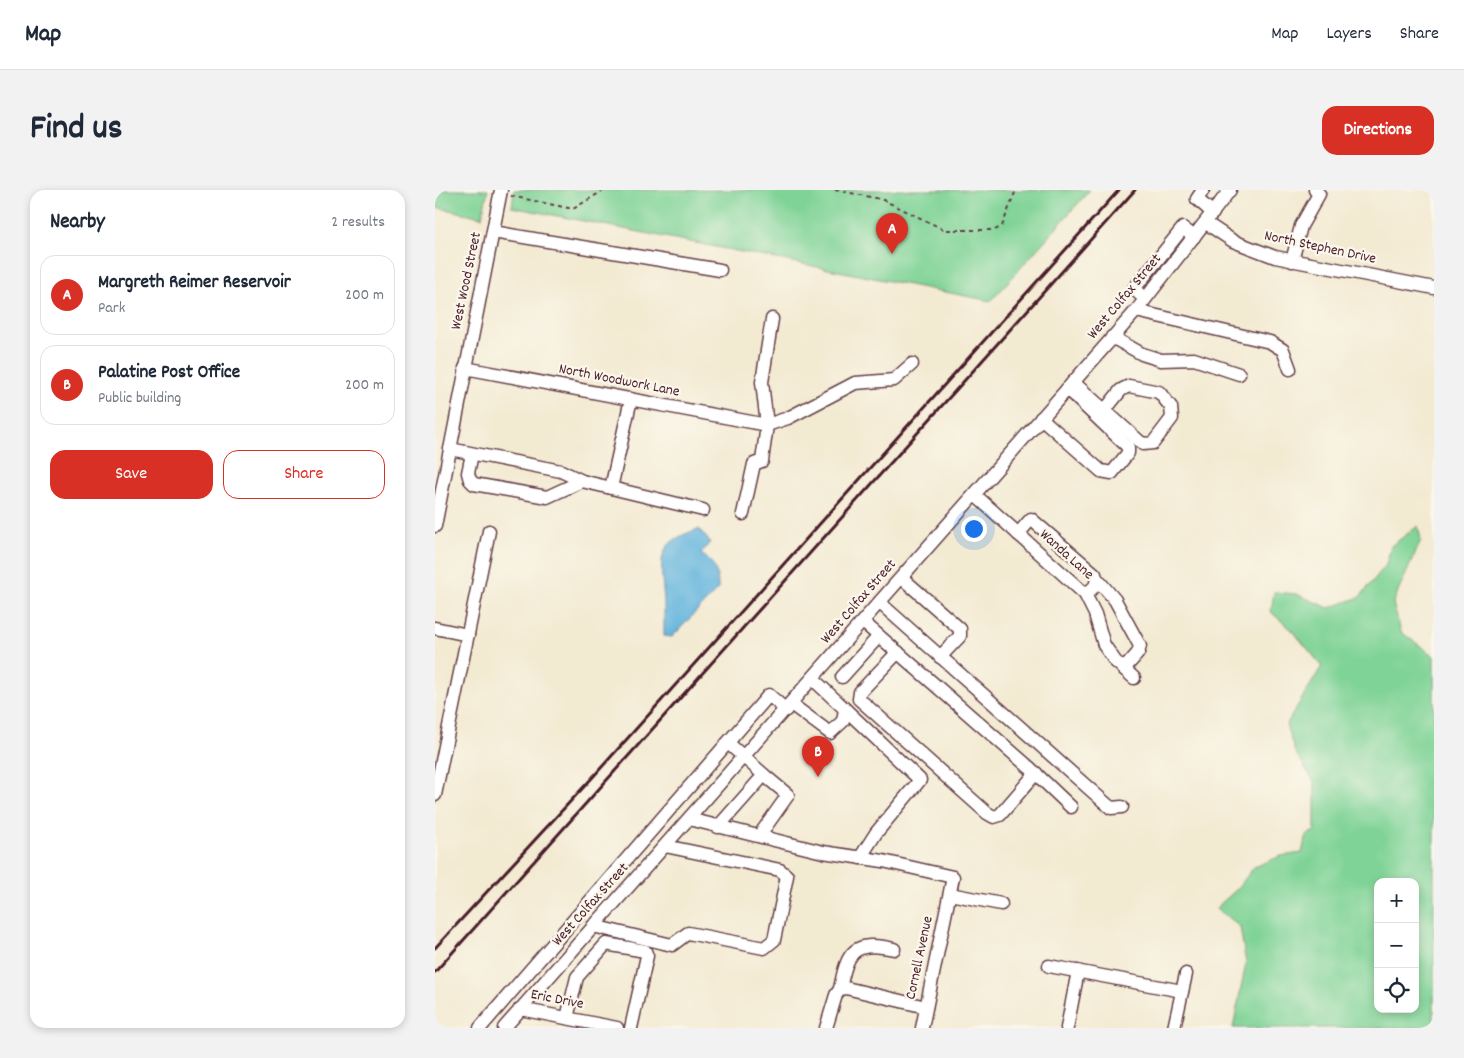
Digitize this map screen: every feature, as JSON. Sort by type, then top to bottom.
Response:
[{"type":"street","name":"North Stephen Drive","points":[[1203,190],[1197,199],[1210,218],[1233,241],[1275,257],[1434,288]]},
{"type":"street","name":"West Colfax Street","points":[[504,1028],[1113,338],[1210,218],[1230,190]]},
{"type":"street","points":[[1292,260],[1301,226],[1319,194],[1315,190]]},
{"type":"street","name":"West Wood Street","points":[[435,526],[493,232],[505,192]]},
{"type":"street","points":[[1145,299],[1134,289],[1170,244],[1183,228],[1194,238]]},
{"type":"street","points":[[493,232],[720,270]]},
{"type":"street","points":[[1170,244],[1181,254]]},
{"type":"street","points":[[1152,267],[1164,276]]},
{"type":"street","points":[[1136,310],[1269,342],[1283,350],[1291,369]]},
{"type":"street","points":[[743,514],[754,464],[762,461],[767,425],[762,382],[772,319]]},
{"type":"street","points":[[1113,338],[1142,354],[1161,360],[1194,358],[1239,374]]},
{"type":"street","points":[[767,425],[788,418],[855,383],[894,380],[911,364]]},
{"type":"street","name":"North Woodwork Lane","points":[[465,368],[767,425]]},
{"type":"street","points":[[1071,385],[1105,410],[1143,444],[1153,444],[1172,418],[1171,407],[1159,392],[1129,386],[1121,390],[1105,410]]},
{"type":"street","points":[[1041,418],[1101,472],[1112,473],[1128,453],[1128,447],[1071,385]]},
{"type":"street","points":[[611,488],[631,399]]},
{"type":"street","points":[[449,449],[561,471],[582,481],[703,510]]},
{"type":"street","points":[[472,454],[469,473],[470,480],[474,484],[547,497],[582,481]]},
{"type":"street","name":"Wanda Lane","points":[[975,494],[1085,594],[1095,614],[1104,645],[1134,678]]},
{"type":"street","points":[[1018,534],[1031,519],[1095,574],[1097,580],[1115,600],[1140,646],[1138,653],[1124,669]]},
{"type":"street","points":[[435,795],[489,531]]},
{"type":"street","points":[[1052,564],[1066,549]]},
{"type":"street","points":[[902,578],[959,629],[960,636],[940,657]]},
{"type":"street","points":[[1085,594],[1096,586],[1097,580]]},
{"type":"street","points":[[880,603],[1111,808],[1122,807]]},
{"type":"street","points":[[863,622],[1036,773],[1071,806]]},
{"type":"street","points":[[435,628],[468,635]]},
{"type":"street","points":[[842,677],[879,636]]},
{"type":"street","points":[[897,652],[860,692],[859,699],[987,814],[994,817],[1000,815],[1036,773]]},
{"type":"street","points":[[813,679],[920,780],[876,833],[860,858]]},
{"type":"street","points":[[481,1028],[769,695],[831,733],[843,721],[845,709]]},
{"type":"street","points":[[728,743],[788,794],[759,836]]},
{"type":"street","points":[[702,772],[719,785]]},
{"type":"street","points":[[718,827],[764,775]]},
{"type":"street","points":[[689,820],[823,852],[953,877],[950,894],[1001,904]]},
{"type":"street","points":[[593,926],[672,945],[687,933],[764,948],[771,944],[778,922],[786,874],[780,870],[663,849],[644,839]]},
{"type":"street","points":[[607,883],[621,895]]},
{"type":"street","name":"Cornell Avenue","points":[[922,1028],[950,894]]},
{"type":"street","points":[[560,936],[574,948]]},
{"type":"street","points":[[573,1022],[577,977],[606,944],[645,951],[647,956],[631,1028]]},
{"type":"street","points":[[826,1028],[836,995],[840,989],[844,966],[849,955],[860,947],[875,945],[894,948]]},
{"type":"street","points":[[1049,966],[1182,991]]},
{"type":"street","points":[[1067,1028],[1078,971]]},
{"type":"street","points":[[1174,1028],[1186,974]]},
{"type":"street","points":[[840,989],[846,988],[926,1007]]},
{"type":"street","points":[[510,994],[522,1006]]},
{"type":"street","name":"Eric Drive","points":[[522,1006],[573,1022],[617,1028]]},
{"type":"path","points":[[505,192],[515,199],[573,209],[604,190]]},
{"type":"path","points":[[835,190],[881,200],[945,230],[967,231],[995,230],[1002,226],[1016,190]]},
{"type":"green space","points":[[435,190],[488,190],[482,217],[435,207]]},
{"type":"green space","points":[[514,190],[1090,190],[991,301],[512,207]]},
{"type":"green space","points":[[1418,526],[1421,540],[1393,603],[1401,632],[1434,656],[1434,1028],[1233,1028],[1246,963],[1240,927],[1216,908],[1238,888],[1254,867],[1281,856],[1302,853],[1306,835],[1315,831],[1315,783],[1295,752],[1286,725],[1322,666],[1292,630],[1271,612],[1274,592],[1296,594],[1329,608],[1360,597],[1386,565],[1391,546]]},
{"type":"water","points":[[699,529],[710,542],[701,554],[710,561],[715,569],[718,589],[672,637],[664,636],[663,555],[667,547],[674,540]]},
{"type":"railway","points":[[435,948],[592,778],[1119,190]]},
{"type":"railway","points":[[435,972],[1135,190]]},
{"type":"place","name":"Margreth Reimer Reservoir","points":[[892,254]]},
{"type":"place","name":"Palatine Post Office","points":[[818,777]]}]
